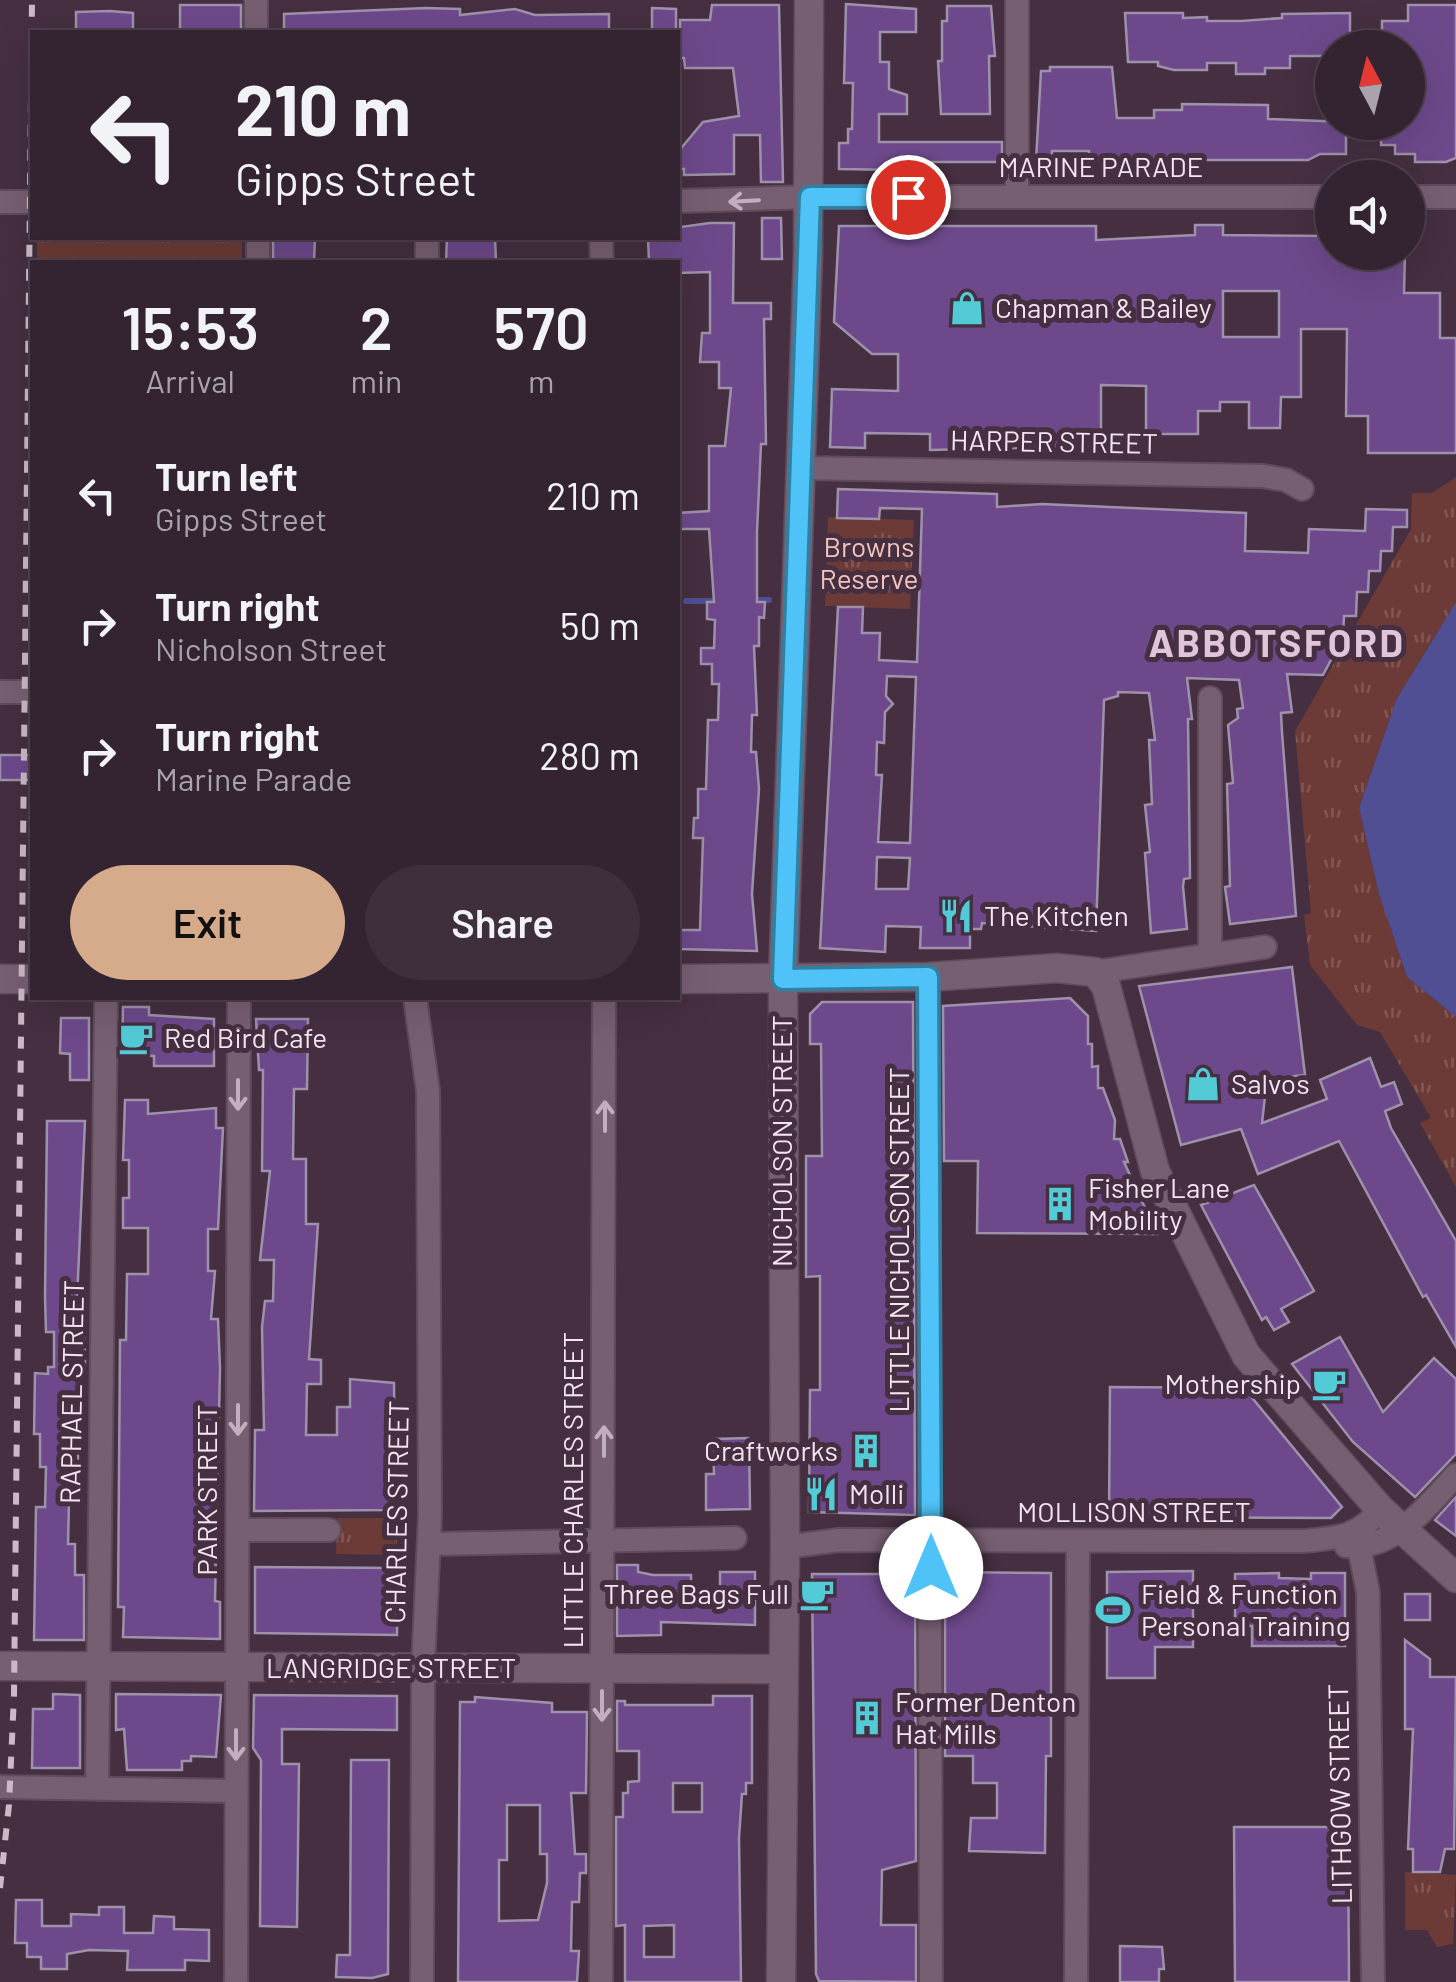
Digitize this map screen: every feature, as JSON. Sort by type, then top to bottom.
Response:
[{"type":"street","points":[[256,0],[256,30]]},
{"type":"street","name":"NICHOLSON STREET","points":[[781,1982],[785,1547],[783,979],[810,197],[809,0]]},
{"type":"street","points":[[1017,0],[1017,197]]},
{"type":"street","points":[[1425,197],[1456,196]]},
{"type":"street","name":"MARINE PARADE","points":[[680,202],[810,197],[1315,197]]},
{"type":"street","points":[[0,202],[30,202]]},
{"type":"street","name":"HARPER STREET","points":[[801,468],[1263,476],[1302,490]]},
{"type":"street","points":[[0,692],[30,692]]},
{"type":"street","points":[[1210,698],[1210,954]]},
{"type":"street","points":[[680,979],[928,977],[1058,968],[1095,972],[1265,948]]},
{"type":"street","points":[[1095,972],[1106,986],[1155,1170],[1246,1355],[1380,1510],[1456,1578]]},
{"type":"street","name":"LITTLE NICHOLSON STREET","points":[[928,977],[931,1982]]},
{"type":"street","points":[[0,980],[30,979]]},
{"type":"street","name":"RAPHAEL STREET","points":[[97,1787],[106,1000]]},
{"type":"street","name":"PARK STREET","points":[[236,1982],[239,1000]]},
{"type":"street","name":"CHARLES STREET","points":[[415,1000],[424,1044],[430,1544],[423,1667],[422,1982]]},
{"type":"street","name":"CHARLES STREET","points":[[424,1044],[432,1000]]},
{"type":"street","name":"LITTLE CHARLES STREET","points":[[601,1982],[604,1000]]},
{"type":"street","points":[[1401,1531],[1456,1475]]},
{"type":"street","name":"MOLLISON STREET","points":[[785,1547],[840,1540],[1304,1541],[1345,1537],[1366,1528],[1380,1510]]},
{"type":"street","points":[[238,1530],[329,1530]]},
{"type":"street","name":"MOLLISON STREET","points":[[1304,1541],[1359,1547],[1401,1531]]},
{"type":"street","points":[[430,1544],[734,1538]]},
{"type":"street","points":[[1076,1982],[1078,1543]]},
{"type":"street","name":"LITHGOW STREET","points":[[1359,1547],[1368,1592],[1372,1982]]},
{"type":"street","name":"LANGRIDGE STREET","points":[[0,1666],[781,1669]]},
{"type":"street","points":[[0,1787],[236,1791]]},
{"type":"green space","points":[[37,240],[242,240],[242,260],[37,260]]},
{"type":"green space","points":[[1456,477],[1456,602],[1397,698],[1359,808],[1379,894],[1407,977],[1456,1017],[1456,1187],[1420,1123],[1431,1118],[1380,1032],[1357,1025],[1310,965],[1304,915],[1311,913],[1295,731],[1411,529],[1412,493],[1432,493]]},
{"type":"green space","name":"Browns Reserve","points":[[828,517],[914,520],[910,609],[825,606]]},
{"type":"green space","points":[[337,1518],[397,1518],[397,1555],[336,1554]]},
{"type":"green space","points":[[1405,1872],[1456,1875],[1453,1944],[1437,1947],[1427,1930],[1405,1930]]},
{"type":"shaded area","points":[[1456,602],[1456,1017],[1407,977],[1379,894],[1359,808],[1397,698]]},
{"type":"building","points":[[846,4],[916,9],[916,32],[880,32],[880,62],[889,62],[889,89],[907,95],[907,114],[879,114],[879,142],[1002,142],[1002,162],[910,162],[898,170],[839,169],[839,143],[848,143],[848,129],[852,129],[853,83],[844,83]]},
{"type":"building","points":[[180,5],[241,5],[241,30],[180,30]]},
{"type":"building","points":[[712,5],[779,5],[783,182],[761,182],[760,135],[734,135],[734,174],[684,175],[684,169],[680,169],[680,150],[703,122],[739,116],[733,68],[685,68],[684,58],[680,58],[680,20],[710,20]]},
{"type":"building","points":[[1408,5],[1456,5],[1456,158],[1446,162],[1415,160],[1415,154],[1395,154],[1395,145],[1381,145],[1381,140],[1425,140],[1425,30],[1382,30],[1382,21],[1408,21]]},
{"type":"building","points":[[947,6],[991,6],[995,56],[989,56],[990,114],[941,114],[938,61],[942,61],[942,21],[947,21]]},
{"type":"building","points":[[426,8],[460,9],[460,15],[515,9],[535,15],[609,14],[609,30],[284,30],[284,14]]},
{"type":"building","points":[[652,8],[676,9],[676,30],[652,30]]},
{"type":"building","points":[[76,12],[133,13],[133,30],[76,30]]},
{"type":"building","points":[[1125,13],[1183,13],[1183,18],[1241,21],[1282,18],[1282,14],[1350,13],[1350,30],[1315,30],[1315,56],[1290,56],[1290,68],[1265,68],[1265,74],[1236,74],[1236,63],[1207,63],[1207,70],[1174,70],[1158,66],[1158,62],[1128,62]]},
{"type":"building","points":[[1050,67],[1112,67],[1117,118],[1154,118],[1154,110],[1182,110],[1182,104],[1268,105],[1268,119],[1315,121],[1315,140],[1346,140],[1346,154],[1320,154],[1308,160],[1089,160],[1089,151],[1052,151],[1052,161],[1036,161],[1041,71],[1050,71]]},
{"type":"building","points":[[762,218],[781,218],[782,259],[762,259]]},
{"type":"building","points":[[734,223],[733,303],[771,303],[771,319],[764,319],[766,444],[761,444],[757,532],[757,602],[765,602],[764,618],[759,617],[759,646],[754,646],[757,715],[752,715],[751,752],[756,752],[759,789],[752,894],[757,951],[680,949],[680,930],[700,930],[703,838],[693,838],[694,818],[698,818],[698,789],[706,789],[708,720],[718,720],[719,684],[712,684],[712,664],[701,664],[701,648],[714,648],[715,620],[707,619],[707,602],[714,602],[709,529],[680,529],[680,513],[709,511],[709,446],[725,446],[731,388],[719,388],[719,362],[700,362],[702,333],[710,333],[710,272],[680,273],[680,260],[649,260],[648,240],[680,240],[680,227]]},
{"type":"building","points":[[1195,225],[1223,225],[1223,235],[1315,236],[1315,270],[1405,270],[1404,293],[1440,293],[1440,338],[1456,338],[1456,453],[1368,453],[1368,416],[1346,416],[1347,329],[1301,329],[1301,397],[1281,397],[1280,428],[1249,428],[1249,402],[1220,402],[1220,411],[1198,411],[1198,434],[1146,434],[1146,386],[1101,385],[1101,446],[930,450],[930,434],[865,433],[865,448],[830,447],[832,389],[898,391],[898,354],[872,354],[834,322],[839,226],[1096,226],[1096,240],[1195,235]],"holes":[[[1223,291],[1279,291],[1279,337],[1223,337]]]},
{"type":"building","points":[[273,240],[315,240],[314,260],[273,260]]},
{"type":"building","points":[[447,240],[495,240],[496,260],[446,260]]},
{"type":"building","points":[[838,489],[997,494],[997,507],[1042,504],[1246,513],[1245,551],[1308,553],[1309,529],[1365,531],[1366,509],[1407,510],[1407,527],[1393,527],[1392,551],[1381,551],[1380,571],[1369,571],[1368,592],[1357,592],[1356,616],[1344,616],[1343,637],[1323,675],[1287,674],[1292,712],[1281,713],[1296,916],[1230,924],[1225,887],[1230,886],[1227,784],[1233,783],[1228,725],[1238,718],[1237,709],[1243,708],[1239,680],[1187,678],[1192,719],[1188,719],[1190,878],[1184,879],[1183,886],[1187,929],[1151,933],[1145,805],[1152,804],[1149,740],[1155,740],[1149,693],[1118,692],[1118,696],[1104,700],[1096,931],[982,923],[981,929],[970,929],[970,948],[920,948],[921,927],[886,926],[885,952],[820,948],[838,607],[863,607],[862,633],[880,633],[879,660],[917,662],[922,509],[880,508],[879,519],[837,518]],"holes":[[[887,676],[916,677],[910,843],[878,842],[882,775],[876,775],[877,742],[884,743],[885,712],[893,704],[886,696]],[[877,857],[910,858],[908,889],[876,889]]]},
{"type":"building","points":[[0,755],[30,755],[30,780],[0,780]]},
{"type":"building","points":[[1292,967],[1305,1075],[1267,1079],[1262,1123],[1327,1099],[1320,1080],[1370,1058],[1381,1087],[1394,1082],[1402,1104],[1385,1111],[1391,1128],[1456,1241],[1456,1347],[1426,1295],[1423,1297],[1339,1141],[1258,1174],[1241,1129],[1181,1145],[1139,986]]},
{"type":"building","points":[[1070,998],[1088,1016],[1092,1067],[1098,1066],[1098,1088],[1103,1088],[1115,1120],[1114,1139],[1120,1139],[1128,1162],[1124,1162],[1157,1234],[977,1233],[978,1161],[944,1161],[943,1006]]},
{"type":"building","points":[[822,1002],[913,1002],[915,1515],[809,1512],[810,1390],[820,1390],[820,1276],[806,1277],[806,1156],[822,1156],[821,1044],[810,1044],[810,1014]]},
{"type":"building","points":[[123,1007],[149,1007],[149,1015],[214,1019],[214,1066],[154,1066],[154,1056],[122,1055]]},
{"type":"building","points":[[61,1018],[89,1018],[89,1080],[70,1080],[70,1054],[60,1053]]},
{"type":"building","points":[[256,1019],[308,1019],[307,1089],[294,1089],[293,1159],[306,1159],[306,1224],[318,1224],[309,1359],[321,1360],[321,1384],[307,1384],[306,1435],[337,1435],[337,1407],[350,1407],[350,1379],[394,1383],[395,1484],[391,1484],[391,1510],[254,1511],[255,1430],[264,1430],[262,1327],[265,1301],[273,1301],[274,1260],[260,1260],[270,1171],[262,1171],[263,1070],[259,1070]]},
{"type":"building","points":[[125,1100],[148,1100],[148,1114],[216,1108],[216,1128],[223,1128],[218,1229],[208,1229],[208,1271],[215,1271],[211,1319],[218,1319],[220,1368],[215,1601],[220,1602],[220,1639],[123,1637],[124,1607],[118,1607],[120,1340],[126,1340],[127,1274],[148,1274],[148,1228],[123,1228],[123,1198],[129,1198],[129,1160],[123,1160]]},
{"type":"building","points":[[47,1121],[85,1121],[77,1300],[84,1300],[85,1364],[80,1364],[77,1502],[69,1502],[68,1544],[75,1544],[75,1575],[84,1575],[84,1640],[34,1640],[36,1507],[45,1507],[46,1467],[40,1467],[40,1434],[34,1434],[35,1373],[48,1374],[48,1367],[54,1367],[54,1332],[46,1332]]},
{"type":"building","points":[[1254,1185],[1314,1291],[1281,1309],[1289,1322],[1274,1330],[1266,1317],[1262,1320],[1201,1205]]},
{"type":"building","points":[[1340,1337],[1383,1412],[1434,1358],[1456,1379],[1456,1454],[1415,1497],[1353,1442],[1292,1364]]},
{"type":"building","points":[[1110,1387],[1244,1388],[1342,1507],[1331,1518],[1109,1517]]},
{"type":"building","points":[[749,1438],[750,1509],[706,1510],[706,1474],[714,1474],[713,1439]]},
{"type":"building","points":[[1456,1497],[1456,1536],[1435,1520]]},
{"type":"building","points":[[617,1565],[638,1565],[638,1572],[653,1575],[691,1575],[691,1592],[720,1592],[720,1572],[755,1572],[755,1625],[661,1622],[661,1635],[617,1636]]},
{"type":"building","points":[[255,1567],[398,1568],[397,1635],[255,1633]]},
{"type":"building","points":[[1193,1571],[1193,1647],[1155,1647],[1155,1678],[1107,1678],[1107,1572]]},
{"type":"building","points":[[945,1572],[1051,1573],[1051,1756],[1046,1756],[1045,1853],[969,1851],[971,1818],[997,1818],[997,1783],[973,1783],[973,1756],[945,1756]]},
{"type":"building","points":[[1279,1573],[1279,1578],[1311,1579],[1311,1573],[1345,1573],[1345,1646],[1252,1646],[1252,1626],[1235,1626],[1235,1574]]},
{"type":"building","name":"Former Denton Hat Mills","points":[[812,1574],[915,1574],[916,1861],[882,1870],[881,1925],[916,1925],[916,1982],[819,1981],[816,1974]]},
{"type":"building","points":[[1405,1594],[1430,1594],[1430,1620],[1405,1620]]},
{"type":"building","points":[[1405,1640],[1430,1659],[1430,1677],[1456,1677],[1454,1849],[1445,1849],[1440,1872],[1413,1872],[1413,1849],[1408,1849],[1413,1729],[1405,1729]]},
{"type":"building","points":[[53,1694],[80,1695],[80,1768],[32,1768],[33,1709],[53,1709]]},
{"type":"building","points":[[116,1694],[221,1695],[216,1757],[191,1756],[191,1761],[182,1761],[182,1770],[127,1770],[124,1729],[116,1730]]},
{"type":"building","points":[[254,1695],[397,1696],[397,1730],[282,1729],[282,1764],[299,1764],[297,1927],[260,1926],[261,1760],[253,1748]]},
{"type":"building","points":[[713,1696],[752,1696],[752,1783],[746,1783],[746,1794],[742,1794],[739,1838],[741,1982],[625,1982],[625,1925],[616,1926],[616,1817],[623,1817],[623,1793],[628,1793],[628,1782],[639,1781],[639,1751],[617,1751],[617,1701],[625,1701],[625,1705],[713,1705]],"holes":[[[673,1783],[702,1783],[702,1812],[673,1812]],[[674,1925],[674,1957],[644,1957],[644,1926]]]},
{"type":"building","points":[[475,1697],[552,1703],[552,1712],[587,1712],[586,1793],[571,1793],[575,1854],[586,1854],[586,1873],[580,1873],[579,1902],[572,1902],[571,1951],[579,1951],[577,1982],[458,1982],[460,1702],[475,1702]],"holes":[[[507,1805],[540,1805],[540,1854],[547,1854],[547,1883],[538,1920],[499,1921],[499,1860],[507,1860]]]},
{"type":"building","points":[[351,1760],[389,1760],[388,1974],[372,1978],[336,1977],[337,1955],[350,1955]]},
{"type":"building","points":[[1234,1827],[1348,1827],[1349,1982],[1235,1982]]},
{"type":"building","points":[[16,1900],[42,1900],[42,1926],[71,1926],[71,1914],[99,1915],[99,1907],[124,1907],[124,1933],[153,1933],[154,1916],[174,1917],[174,1929],[209,1930],[209,1961],[185,1960],[185,1970],[127,1970],[128,1951],[89,1950],[67,1954],[67,1969],[41,1969],[41,1957],[27,1957],[27,1943],[15,1943]]},
{"type":"building","points":[[1120,1946],[1162,1947],[1164,1969],[1159,1969],[1159,1982],[1120,1982]]},
{"type":"waterway","points":[[752,600],[769,600]]},
{"type":"waterway","points":[[686,601],[720,601]]},
{"type":"railway","points":[[32,0],[32,30]]},
{"type":"railway","points":[[0,1888],[14,1695],[30,188]]},
{"type":"place","name":"Chapman & Bailey","points":[[967,308]]},
{"type":"place","name":"The Kitchen","points":[[956,916]]},
{"type":"place","name":"Red Bird Cafe","points":[[136,1038]]},
{"type":"place","name":"Salvos","points":[[1203,1084]]},
{"type":"place","name":"Fisher Lane Mobility","points":[[1060,1204]]},
{"type":"place","name":"Mothership","points":[[1329,1384]]},
{"type":"place","name":"Craftworks","points":[[866,1451]]},
{"type":"place","name":"Molli","points":[[821,1494]]},
{"type":"place","name":"Three Bags Full","points":[[817,1594]]},
{"type":"place","name":"Field & Function Personal Training","points":[[1113,1610]]},
{"type":"place","name":"Former Denton Hat Mills","points":[[867,1718]]},
{"type":"district","name":"ABBOTSFORD","points":[[1277,644]]},
{"type":"route","points":[[908,197],[810,197],[783,979],[928,977],[931,1568]]}]
